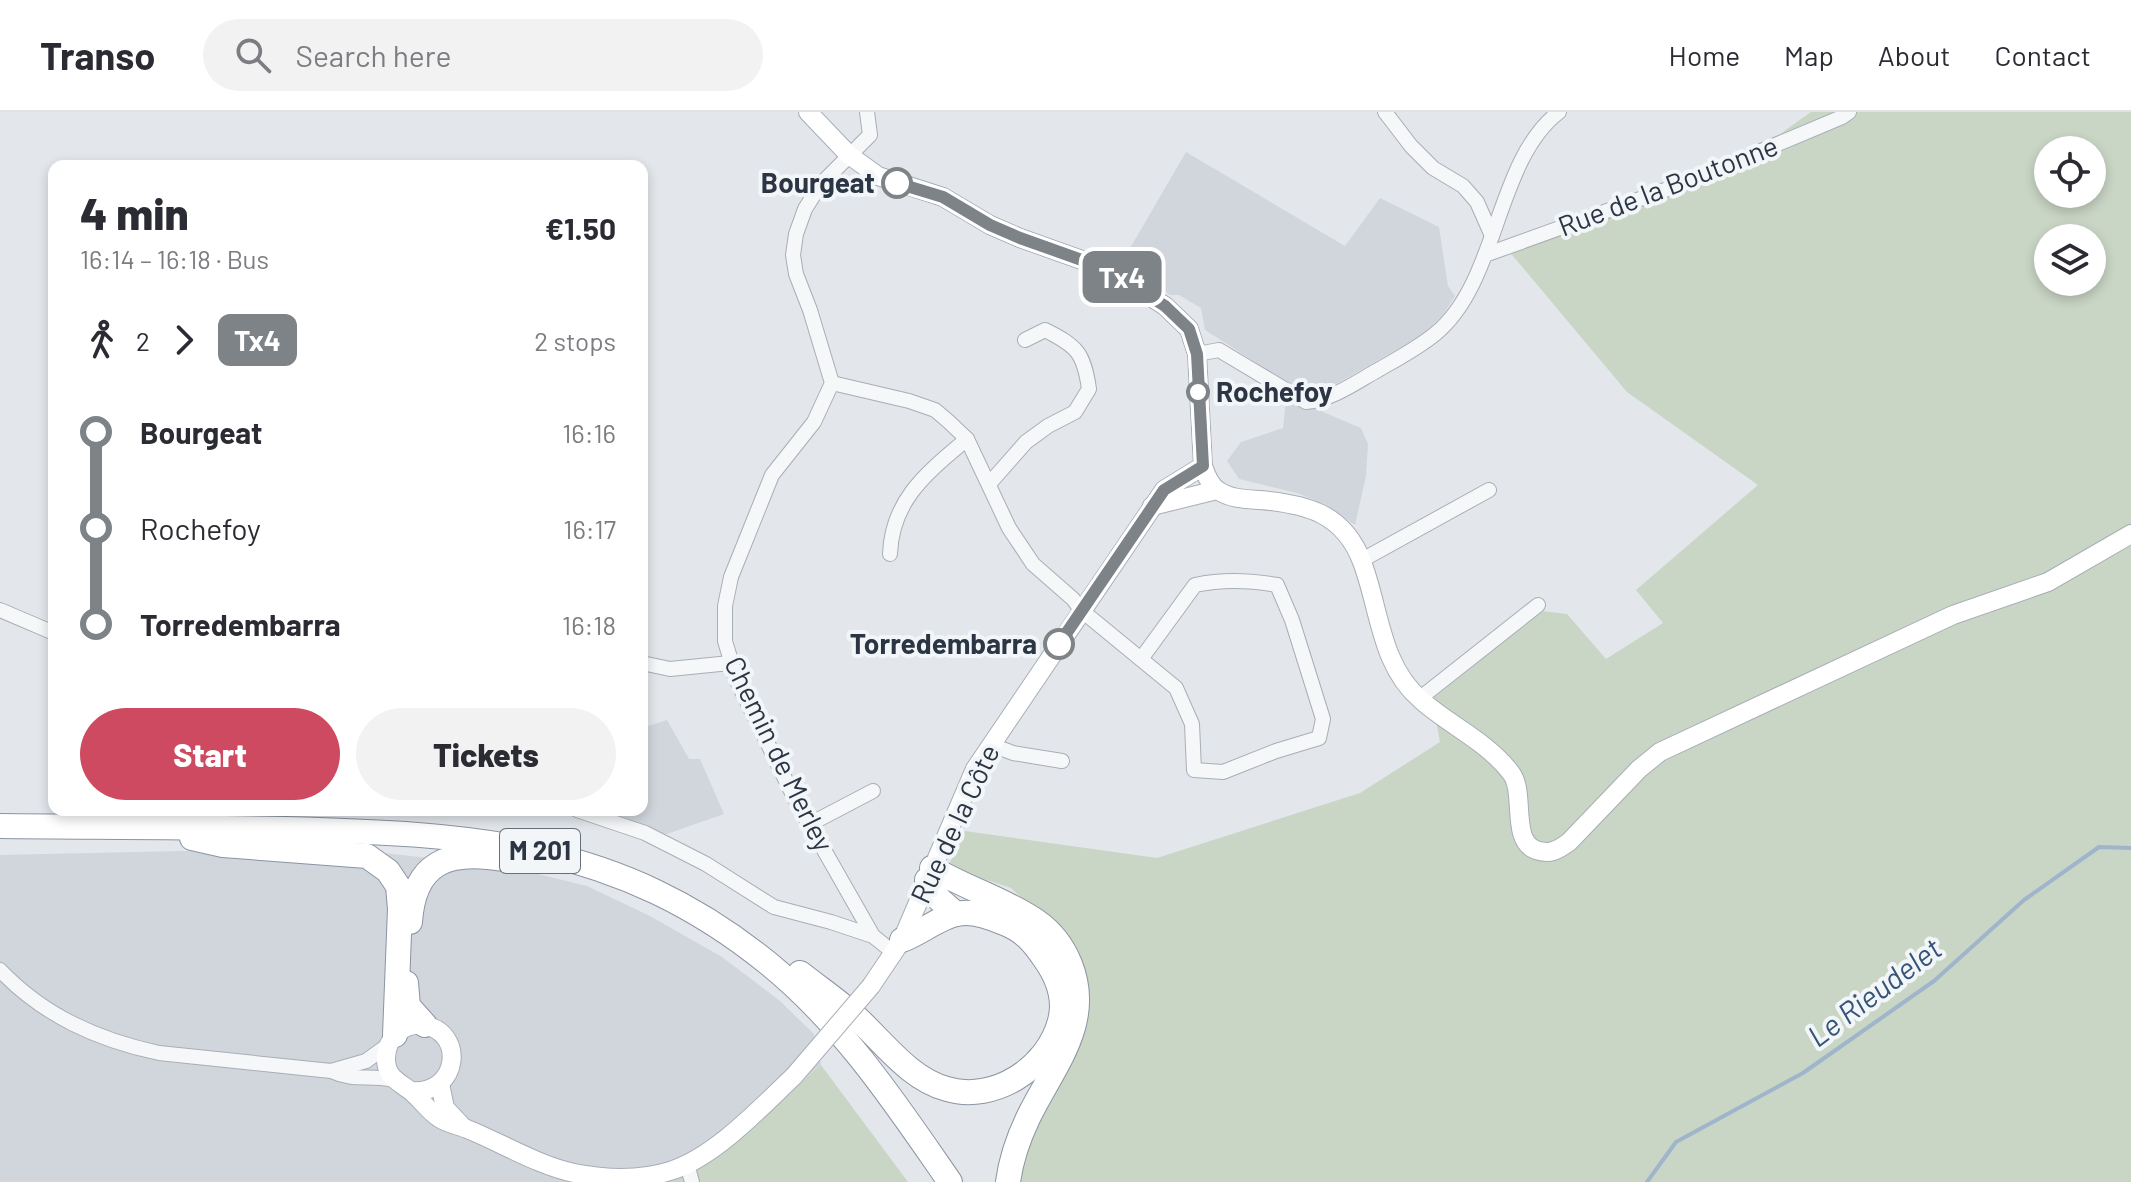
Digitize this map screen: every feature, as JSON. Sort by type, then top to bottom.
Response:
[{"type":"highway","name":"M 201","points":[[0,826],[202,827],[427,835],[521,846],[618,875],[670,899],[729,933],[770,965],[840,1032],[875,1073],[950,1182]]},
{"type":"highway","points":[[427,835],[459,832],[535,843],[611,865],[689,901],[759,943],[796,970],[855,1016],[915,1073],[932,1084],[968,1093],[999,1088],[1032,1068],[1057,1030],[1061,1019],[1061,992],[1053,970],[1031,938],[1008,924],[984,915],[956,914],[898,946]]},
{"type":"highway","name":"M 201","points":[[0,837],[386,840],[468,847],[545,860],[601,878],[643,895],[711,930],[796,997],[867,1077],[937,1182]]},
{"type":"highway","points":[[186,837],[223,845],[367,856],[388,871],[398,886],[400,909],[391,1040]]},
{"type":"highway","points":[[425,1025],[408,1006],[405,989],[411,912],[417,886],[424,876],[432,867],[458,856],[525,863],[545,860]]},
{"type":"highway","points":[[930,874],[939,899],[956,914]]},
{"type":"highway","points":[[930,874],[957,883],[1036,921],[1051,933],[1064,952],[1077,992],[1075,1026],[1064,1053],[1028,1117],[1013,1154],[1008,1182]]},
{"type":"street","points":[[808,112],[849,155],[878,176],[943,197],[990,225],[1107,269],[1165,306],[1189,329],[1197,354],[1203,466],[1208,479],[1217,490],[1233,498],[1302,504],[1326,515],[1349,537],[1362,560],[1392,661],[1402,680],[1419,699],[1497,756],[1514,776],[1519,793],[1520,825],[1530,848],[1544,853],[1556,851],[1569,842],[1639,769],[1660,752],[1953,615],[2048,582],[2131,534]]},
{"type":"street","points":[[867,112],[870,135],[820,185],[805,209],[793,255],[796,274],[832,383],[935,410],[967,439],[1009,528],[1033,564],[1073,599],[1081,610],[1176,688],[1192,724],[1194,770],[1223,772],[1319,738],[1323,719],[1292,620],[1277,585],[1249,580],[1195,585],[1141,659]]},
{"type":"street","points":[[1385,112],[1433,168],[1463,186],[1477,202],[1492,236]]},
{"type":"street","points":[[1197,354],[1219,350],[1306,402],[1320,401],[1436,333],[1461,304],[1485,255],[1527,149],[1542,125],[1559,112]]},
{"type":"street","name":"Rue de la Boutonne","points":[[1485,255],[1687,182],[1849,112]]},
{"type":"street","points":[[989,484],[1026,442],[1075,412],[1089,389],[1086,364],[1069,343],[1045,330],[1025,340]]},
{"type":"street","name":"Chemin de Merley","points":[[832,383],[814,422],[772,475],[731,577],[725,606],[725,641],[737,681],[810,824],[873,936],[898,946]]},
{"type":"street","points":[[890,554],[891,532],[898,512],[926,473],[967,439]]},
{"type":"street","name":"Rue de la Côte","points":[[689,1173],[794,1076],[871,986],[898,946],[975,769],[1164,490],[1203,466]]},
{"type":"street","points":[[1152,506],[1217,490]]},
{"type":"street","points":[[1362,560],[1489,490]]},
{"type":"street","points":[[1419,699],[1538,605]]},
{"type":"street","points":[[0,610],[48,630]]},
{"type":"street","points":[[648,664],[670,669],[730,663]]},
{"type":"street","points":[[992,745],[1013,753],[1062,761]]},
{"type":"street","points":[[810,824],[873,791]]},
{"type":"street","points":[[595,816],[645,833],[706,864],[774,907],[873,936]]},
{"type":"street","points":[[0,970],[46,1010],[82,1029],[131,1047],[159,1053],[331,1071],[351,1078],[393,1080],[411,1091],[436,1116],[555,1167],[601,1178],[689,1173]]},
{"type":"street","points":[[331,1071],[366,1061],[414,1025],[425,1025],[442,1034],[452,1053],[449,1072],[440,1084],[411,1091]]},
{"type":"street","points":[[391,1040],[386,1063],[393,1080]]},
{"type":"street","points":[[440,1084],[445,1108],[463,1127]]},
{"type":"shaded area","points":[[1186,152],[1345,246],[1380,198],[1439,227],[1448,286],[1455,296],[1442,316],[1422,335],[1326,390],[1323,412],[1361,428],[1368,444],[1366,476],[1355,525],[1325,504],[1297,493],[1239,479],[1227,461],[1241,442],[1283,428],[1288,383],[1205,330],[1201,308],[1179,295],[1170,295],[1122,262]]},
{"type":"shaded area","points":[[667,720],[689,759],[700,759],[724,814],[661,836],[595,816],[648,816],[648,726]]},
{"type":"shaded area","points":[[179,851],[375,852],[509,867],[587,886],[650,916],[722,957],[780,1001],[814,1034],[821,1065],[772,1108],[648,1182],[0,1182],[0,855]]},
{"type":"green space","points":[[1811,112],[2131,112],[2131,1182],[1020,1182],[1024,1148],[1079,1047],[1086,988],[1065,938],[1011,888],[948,867],[965,831],[1157,858],[1360,793],[1440,742],[1432,699],[1542,611],[1567,614],[1606,659],[1663,623],[1636,590],[1758,485],[1627,392],[1503,244],[1769,142]]},
{"type":"green space","points":[[821,1065],[908,1182],[648,1182],[772,1108]]},
{"type":"waterway","name":"Le Rieudelet","points":[[1647,1182],[1676,1142],[1803,1073],[1934,981],[2024,900],[2099,847],[2131,848]]},
{"type":"bus line","name":"Tx4","points":[[897,183],[943,197],[990,225],[1107,269],[1165,306],[1189,329],[1197,354],[1203,466],[1164,490],[1059,644]]},
{"type":"place","name":"Bourgeat","points":[[897,183]]},
{"type":"place","name":"Rochefoy","points":[[1198,392]]},
{"type":"place","name":"Torredembarra","points":[[1059,644]]}]
